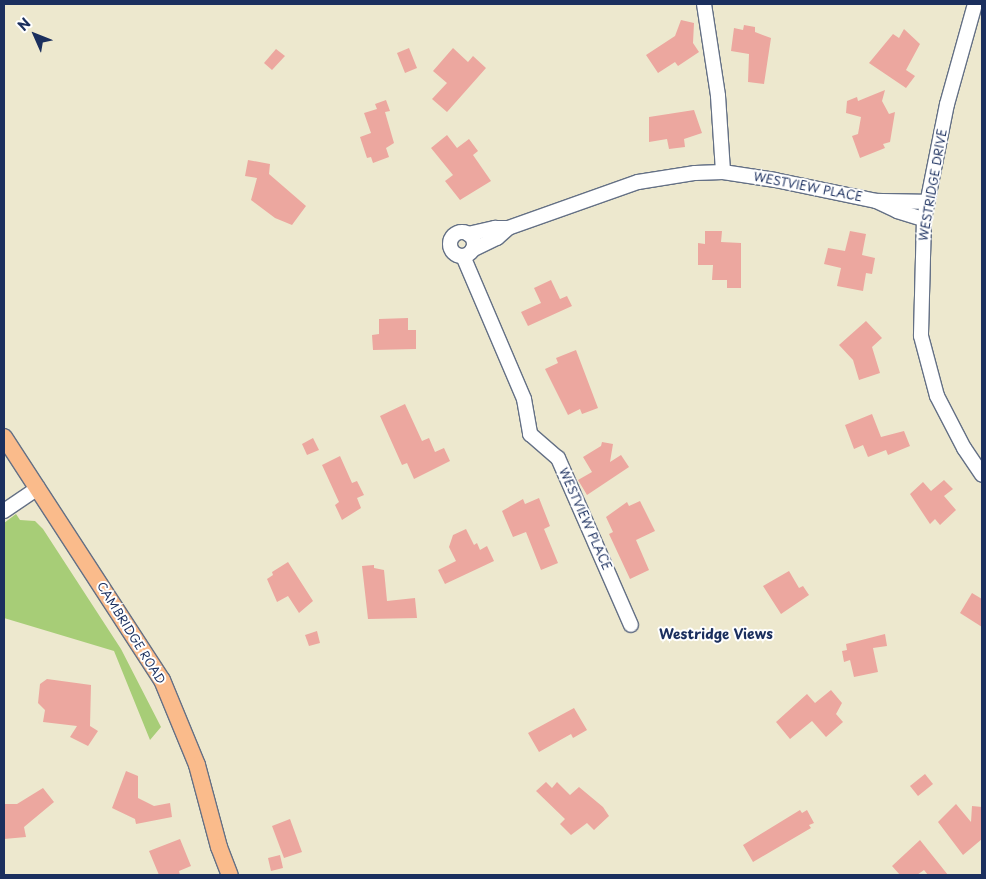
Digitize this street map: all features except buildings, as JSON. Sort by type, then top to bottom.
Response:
[{"type":"main road","name":"CAMBRIDGE ROAD","points":[[4,437],[162,680],[194,757],[219,847],[230,875]]},
{"type":"street","points":[[704,4],[718,96],[724,172]]},
{"type":"street","name":"WESTRIDGE DRIVE","points":[[975,4],[947,104],[924,218],[921,336],[938,396],[964,448],[982,476]]},
{"type":"street","name":"WESTVIEW PLACE","points":[[468,234],[508,228],[638,182],[724,172],[876,201],[927,202]]},
{"type":"street","name":"WESTVIEW PLACE","points":[[876,201],[897,211],[924,218]]},
{"type":"street","name":"WESTVIEW PLACE","points":[[508,228],[497,238],[468,253],[524,400],[530,434],[558,458],[631,624]]},
{"type":"street","points":[[458,233],[468,234],[473,240],[468,253],[453,253],[450,241],[458,233]]},
{"type":"street","points":[[4,511],[38,488]]},
{"type":"green space","points":[[16,514],[20,520],[35,521],[43,529],[121,649],[161,727],[150,740],[114,651],[4,618],[4,523]]},
{"type":"district","name":"Westridge Views","points":[[716,634]]}]
